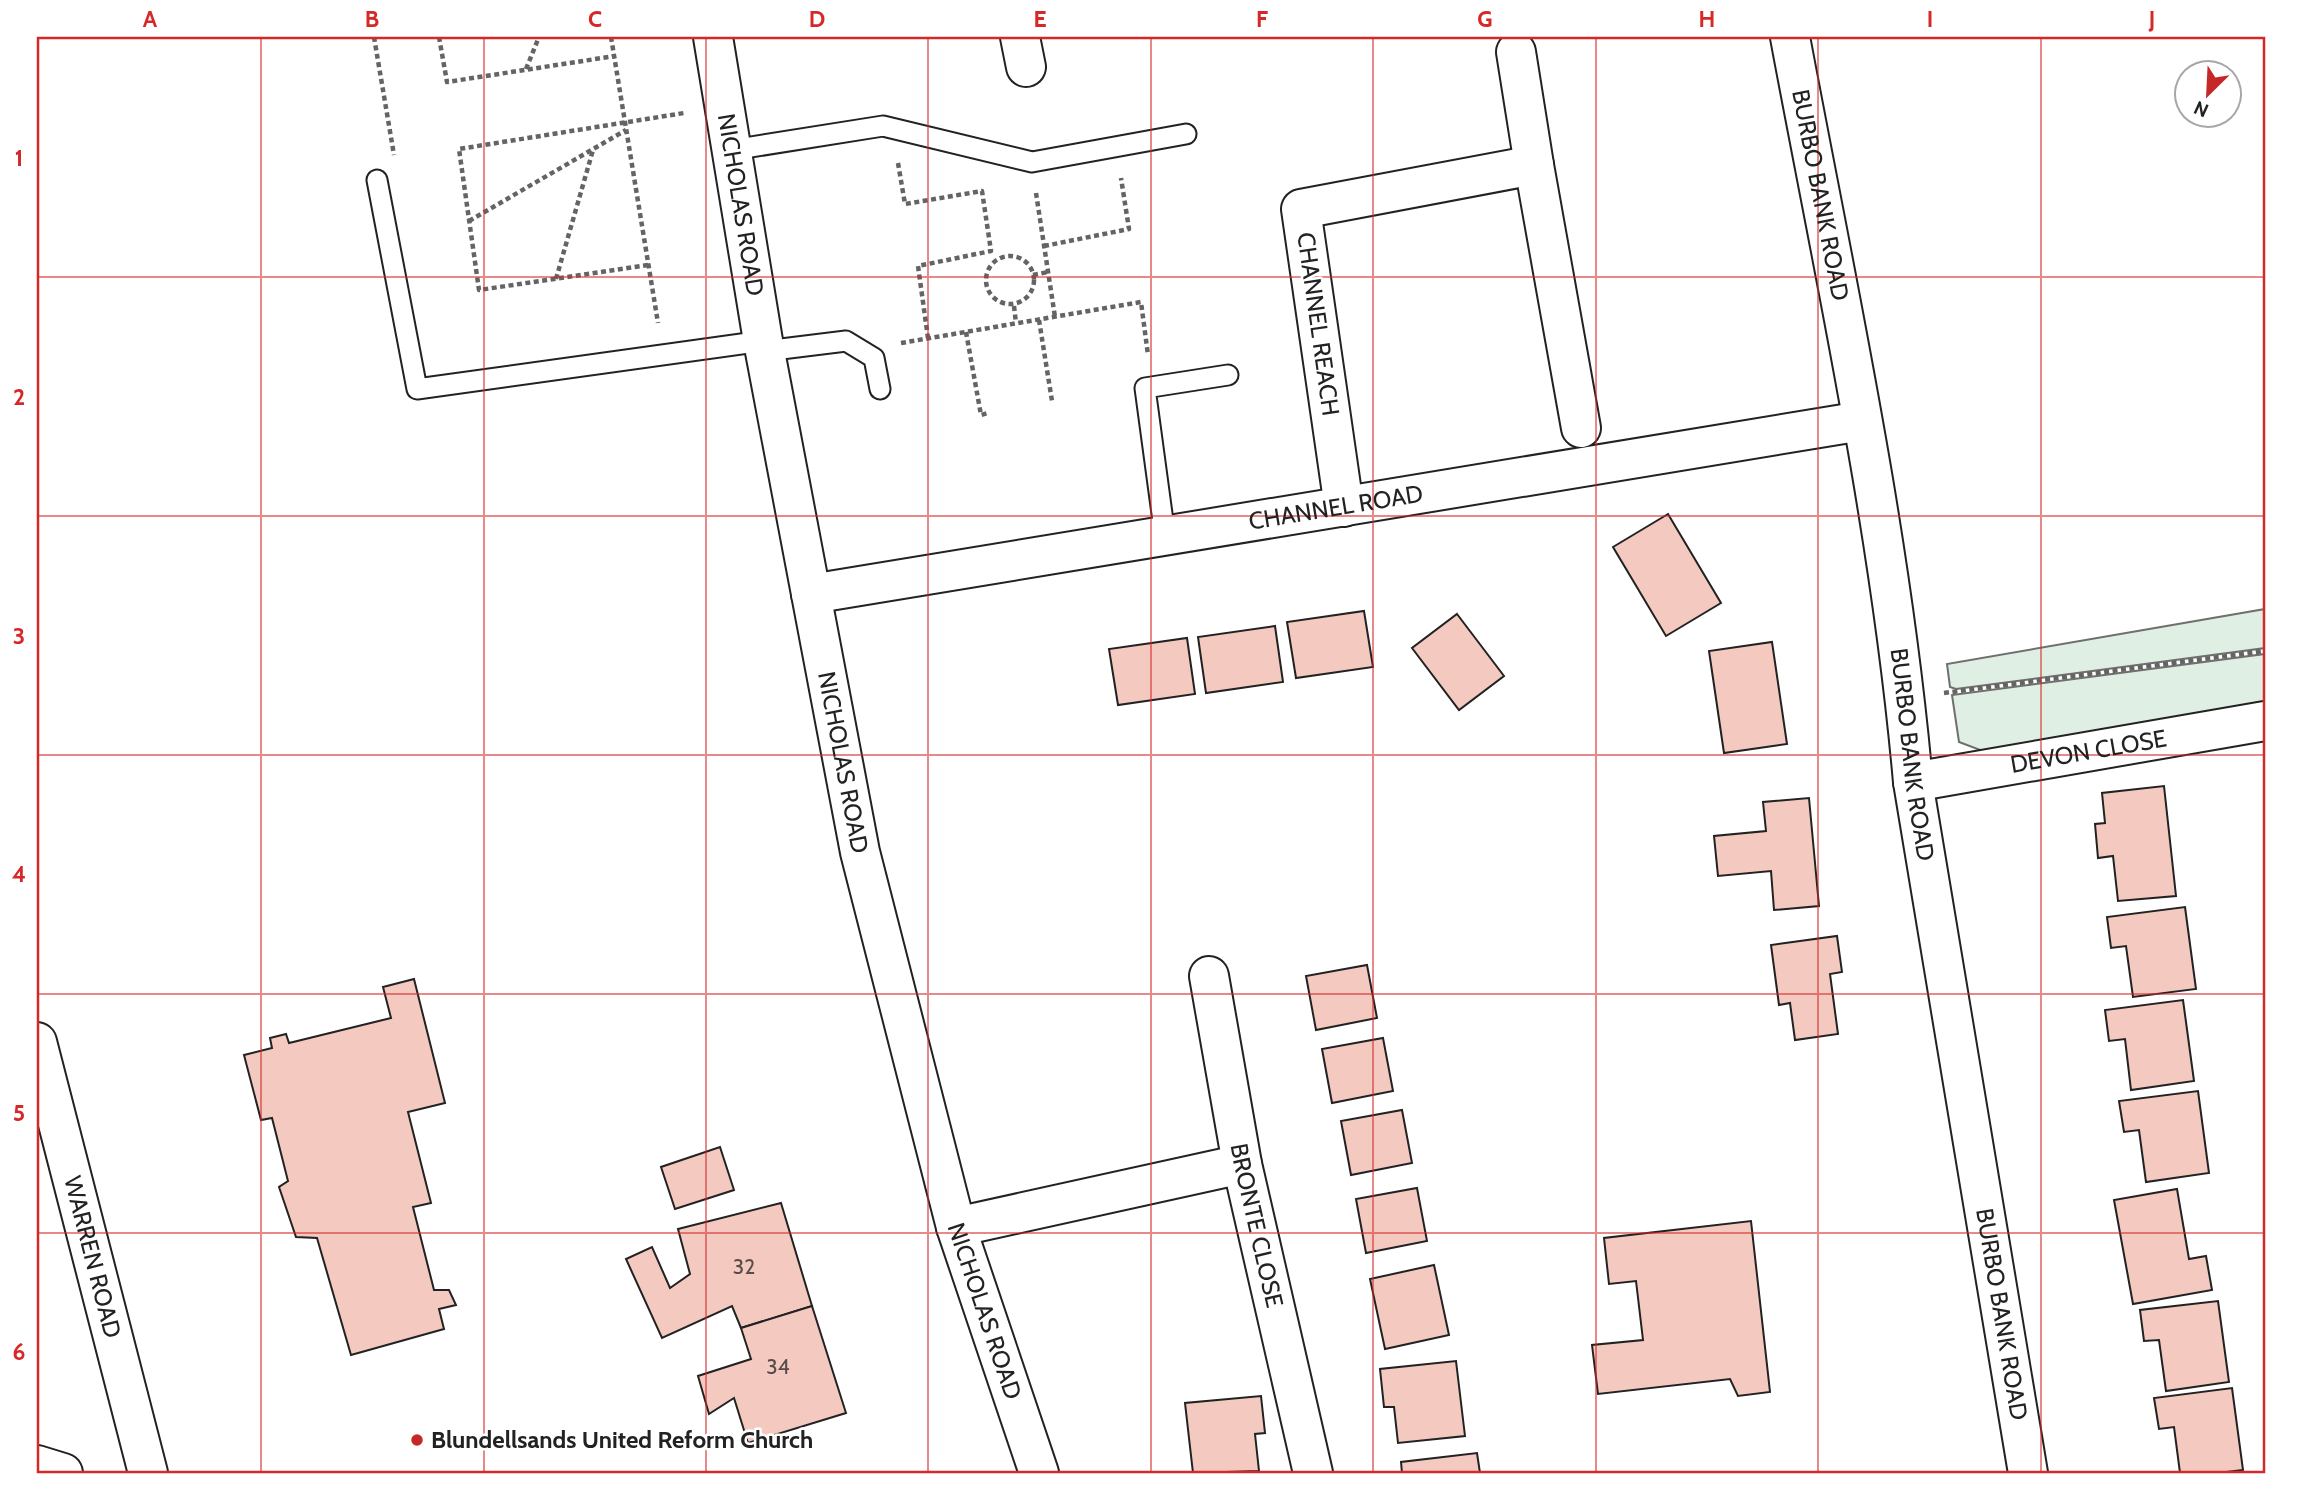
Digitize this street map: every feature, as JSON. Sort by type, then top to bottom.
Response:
[{"type":"street","name":"NICHOLAS ROAD","points":[[713,37],[764,346],[860,852],[956,1227],[1040,1473]]},
{"type":"street","name":"BURBO BANK ROAD","points":[[1790,37],[1862,421],[1905,697],[1913,782],[2028,1473]]},
{"type":"street","points":[[1516,52],[1581,428]]},
{"type":"street","name":"CHANNEL REACH","points":[[1343,508],[1301,209],[1534,165]]},
{"type":"street","name":"CHANNEL ROAD","points":[[811,594],[1862,421]]},
{"type":"street","name":"DEVON CLOSE","points":[[1913,782],[2265,721]]},
{"type":"street","name":"BRONTE CLOSE","points":[[1209,976],[1242,1164],[1313,1473]]},
{"type":"street","name":"WARREN ROAD","points":[[37,1042],[148,1473]]},
{"type":"street","points":[[956,1227],[1242,1164]]},
{"type":"street","points":[[37,1465],[64,1473]]},
{"type":"lane","points":[[732,150],[883,126],[1031,161],[1186,134]]},
{"type":"lane","points":[[377,180],[417,389],[663,355],[846,341],[874,358],[880,389]]},
{"type":"lane","points":[[1165,536],[1145,388],[1228,374]]},
{"type":"path","points":[[374,37],[397,176],[377,180]]},
{"type":"path","points":[[439,37],[447,82],[615,56]]},
{"type":"path","points":[[525,70],[539,37]]},
{"type":"path","points":[[611,37],[663,355]]},
{"type":"path","points":[[648,265],[479,290],[459,149],[724,106]]},
{"type":"path","points":[[892,129],[905,204],[982,191],[991,251],[918,266],[928,338]]},
{"type":"path","points":[[469,221],[626,130]]},
{"type":"path","points":[[1044,246],[1129,229],[1117,146]]},
{"type":"path","points":[[556,279],[593,149]]},
{"type":"path","points":[[1031,161],[1055,317]]},
{"type":"path","points":[[988,252],[996,261]]},
{"type":"path","points":[[1012,255],[1028,262],[1033,275],[1031,290],[1027,298],[1014,306],[997,302],[990,293],[989,272],[996,261],[998,258],[1012,255]]},
{"type":"path","points":[[1033,275],[1048,272]]},
{"type":"path","points":[[860,349],[1141,302],[1153,387]]},
{"type":"path","points":[[1014,306],[1016,323]]},
{"type":"path","points":[[1039,320],[1052,401]]},
{"type":"path","points":[[966,332],[981,415],[988,413]]},
{"type":"path","points":[[1905,697],[2265,651]]},
{"type":"green space","points":[[2265,609],[2265,648],[1956,689],[1950,687],[1947,664]]},
{"type":"green space","points":[[2265,654],[2265,706],[1988,753],[1959,742],[1952,695]]},
{"type":"building","points":[[1668,514],[1721,603],[1666,636],[1613,547]]},
{"type":"building","points":[[1364,611],[1373,667],[1296,678],[1287,622]]},
{"type":"building","points":[[1457,614],[1504,676],[1459,710],[1412,648]]},
{"type":"building","points":[[1275,626],[1283,682],[1206,693],[1198,637]]},
{"type":"building","points":[[1187,638],[1195,694],[1118,705],[1109,649]]},
{"type":"building","points":[[1772,642],[1787,744],[1724,753],[1709,651]]},
{"type":"building","points":[[2164,786],[2176,896],[2118,901],[2113,856],[2098,858],[2095,824],[2105,823],[2102,793]]},
{"type":"building","points":[[1809,798],[1819,906],[1774,910],[1771,871],[1718,876],[1714,836],[1766,831],[1763,802]]},
{"type":"building","points":[[2185,907],[2196,989],[2133,997],[2126,946],[2111,948],[2107,917]]},
{"type":"building","points":[[1837,936],[1842,972],[1830,974],[1838,1034],[1795,1040],[1790,1003],[1779,1005],[1771,945]]},
{"type":"building","points":[[1367,965],[1377,1018],[1316,1030],[1306,976]]},
{"type":"building","points":[[414,979],[445,1103],[408,1112],[431,1203],[413,1207],[434,1290],[449,1290],[456,1305],[439,1309],[444,1329],[351,1355],[317,1238],[296,1237],[279,1187],[288,1181],[272,1118],[261,1120],[244,1055],[272,1048],[270,1038],[286,1034],[289,1043],[391,1018],[383,987]]},
{"type":"building","points":[[2183,1000],[2194,1081],[2131,1090],[2125,1039],[2109,1041],[2105,1010]]},
{"type":"building","points":[[1383,1038],[1393,1091],[1332,1103],[1322,1049]]},
{"type":"building","points":[[2198,1091],[2209,1173],[2146,1182],[2139,1130],[2124,1132],[2119,1101]]},
{"type":"building","points":[[1402,1110],[1412,1163],[1351,1175],[1341,1121]]},
{"type":"building","points":[[720,1147],[734,1190],[675,1209],[661,1167]]},
{"type":"building","points":[[1417,1188],[1427,1241],[1366,1253],[1356,1199]]},
{"type":"building","points":[[2177,1189],[2189,1259],[2206,1256],[2212,1290],[2133,1304],[2114,1200]]},
{"type":"building","points":[[781,1203],[812,1306],[741,1328],[732,1306],[662,1338],[626,1259],[652,1247],[670,1288],[690,1274],[678,1229]]},
{"type":"building","points":[[1751,1221],[1770,1392],[1738,1396],[1730,1379],[1598,1394],[1592,1345],[1643,1340],[1636,1281],[1609,1284],[1604,1238]]},
{"type":"building","points":[[1434,1265],[1449,1335],[1385,1349],[1370,1279]]},
{"type":"building","points":[[2218,1301],[2229,1382],[2166,1391],[2159,1340],[2144,1341],[2140,1310]]},
{"type":"building","points":[[812,1306],[846,1413],[748,1443],[734,1398],[709,1414],[698,1376],[751,1359],[741,1328]]},
{"type":"building","points":[[1456,1361],[1465,1436],[1398,1443],[1394,1407],[1384,1407],[1380,1369]]},
{"type":"building","points":[[2232,1388],[2243,1470],[2180,1473],[2174,1427],[2159,1429],[2154,1398]]},
{"type":"building","points":[[1261,1396],[1265,1433],[1255,1434],[1259,1471],[1193,1473],[1185,1403]]},
{"type":"building","points":[[1477,1453],[1480,1473],[1402,1473],[1401,1462]]},
{"type":"place","name":"Blundellsands United Reform Church","points":[[417,1440]]}]
